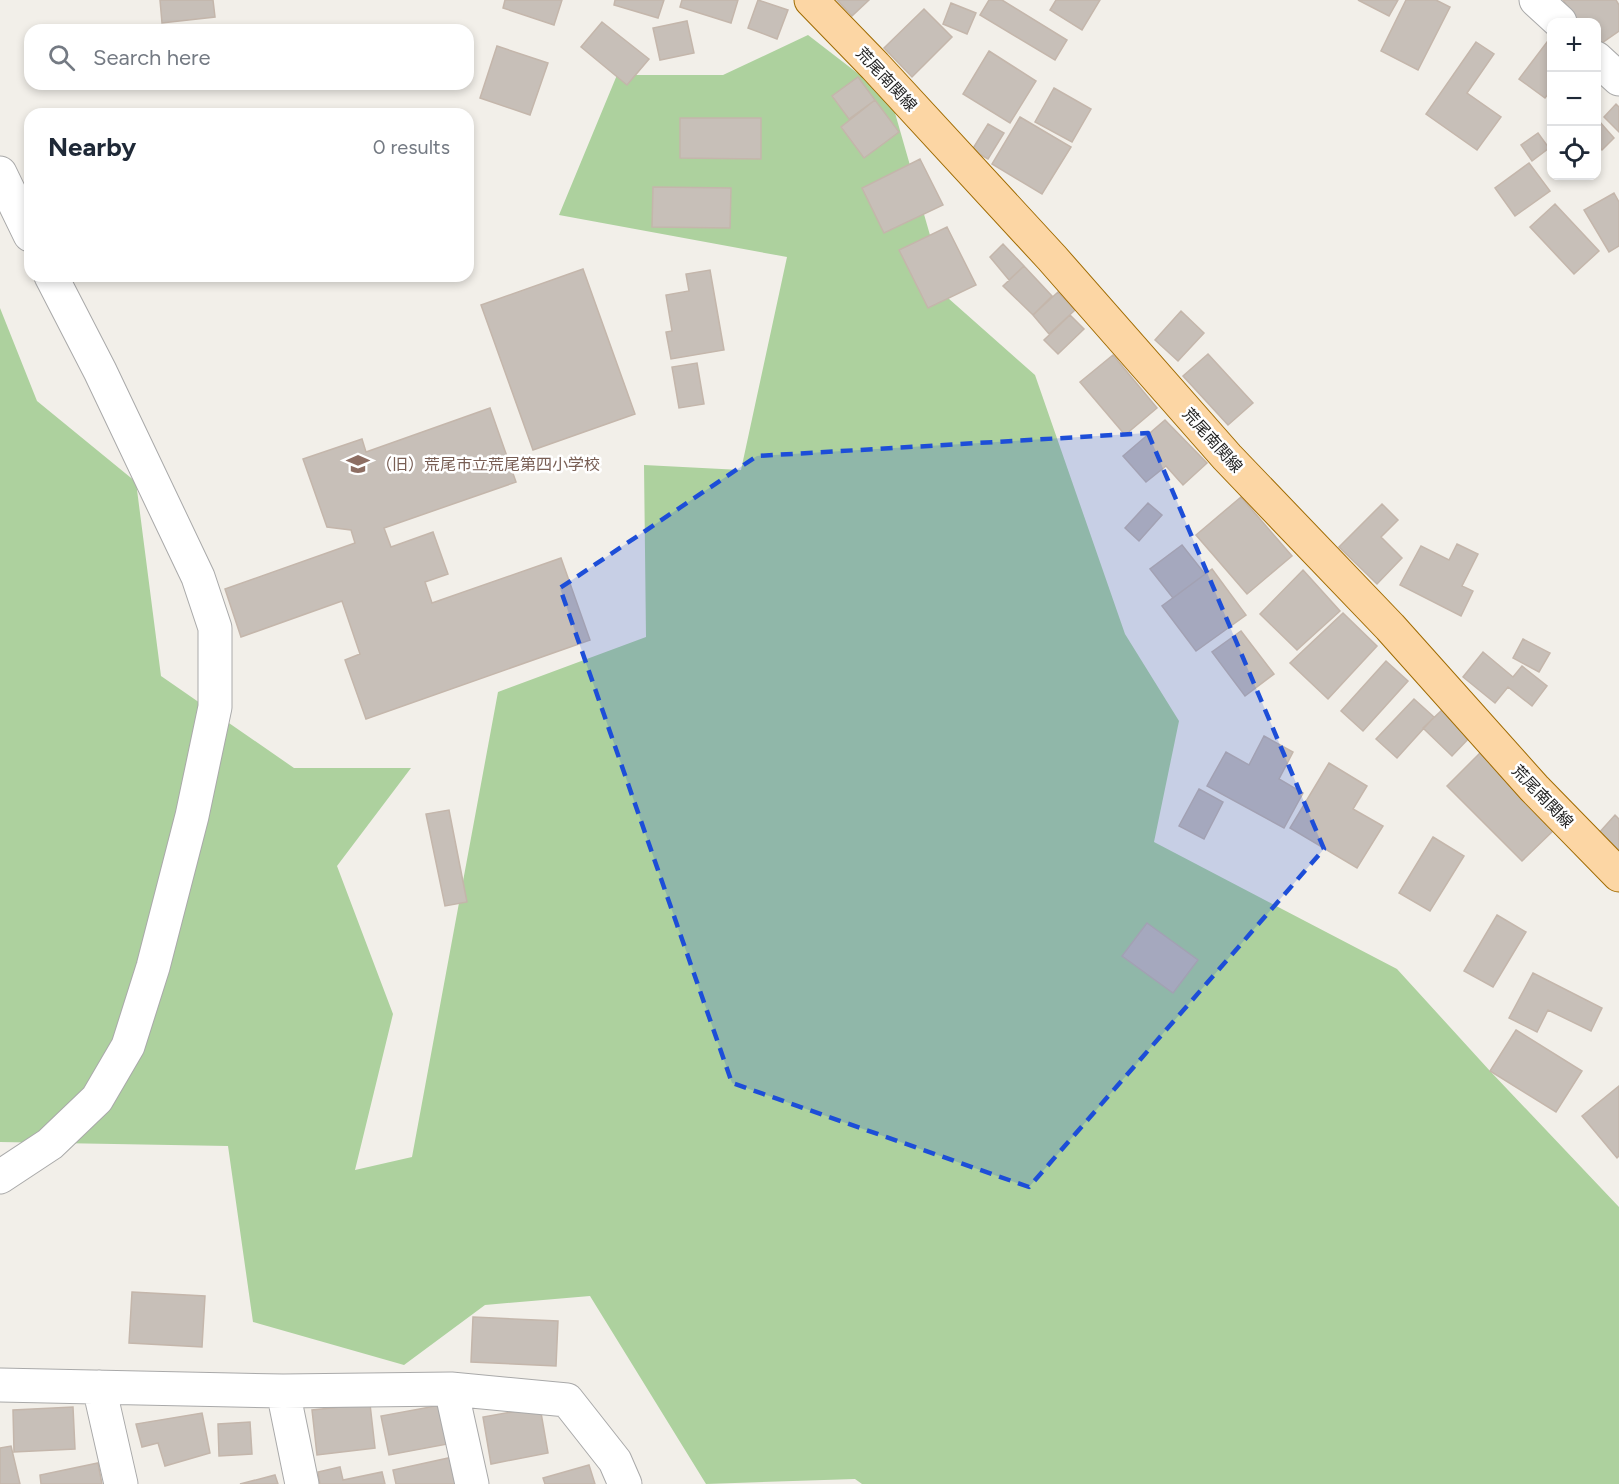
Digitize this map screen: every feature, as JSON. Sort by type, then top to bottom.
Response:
[{"type":"main road","name":"荒尾南関線","points":[[811,0],[1052,258],[1227,457],[1390,627],[1534,788],[1619,875]]},
{"type":"street","points":[[1536,0],[1556,18]]},
{"type":"street","points":[[1601,63],[1619,79]]},
{"type":"street","points":[[0,173],[24,223]]},
{"type":"street","points":[[0,1177],[50,1144],[97,1099],[128,1046],[153,967],[181,859],[215,707],[215,628],[198,577],[100,370],[54,282]]},
{"type":"street","points":[[0,1385],[283,1391],[451,1389],[567,1400],[615,1461],[625,1484]]},
{"type":"street","points":[[99,1387],[121,1484]]},
{"type":"street","points":[[451,1389],[472,1484]]},
{"type":"street","points":[[283,1391],[302,1484]]},
{"type":"highlighted area","points":[[1148,433],[1324,849],[1029,1187],[732,1083],[560,588],[757,456]]},
{"type":"green space","points":[[808,35],[891,99],[948,298],[1035,375],[1125,634],[1179,721],[1154,842],[1397,969],[1619,1207],[1619,1484],[862,1484],[855,1479],[706,1484],[590,1296],[485,1305],[404,1365],[253,1322],[228,1146],[0,1142],[0,308],[37,401],[136,482],[161,676],[294,768],[411,768],[337,866],[393,1014],[355,1170],[412,1157],[498,692],[646,637],[644,465],[741,470],[787,257],[559,215],[617,75],[723,75]]},
{"type":"building","points":[[160,0],[213,0],[215,17],[162,23]]},
{"type":"building","points":[[505,0],[562,0],[554,25],[503,8]]},
{"type":"building","points":[[615,0],[664,0],[658,18],[614,5]]},
{"type":"building","points":[[682,0],[738,0],[731,23],[680,7]]},
{"type":"building","points":[[758,0],[788,10],[777,39],[748,28]]},
{"type":"building","points":[[837,0],[869,0],[852,16]]},
{"type":"building","points":[[989,0],[1002,0],[1067,40],[1055,60],[980,15]]},
{"type":"building","points":[[1056,0],[1100,0],[1082,30],[1050,10]]},
{"type":"building","points":[[1358,0],[1398,0],[1389,16]]},
{"type":"building","points":[[1406,0],[1436,0],[1450,7],[1418,70],[1381,51]]},
{"type":"building","points":[[1563,0],[1616,0],[1619,5],[1619,31],[1601,44],[1601,18],[1576,18]]},
{"type":"building","points":[[951,3],[976,13],[967,34],[943,24]]},
{"type":"building","points":[[924,9],[952,37],[912,77],[884,48]]},
{"type":"building","points":[[687,21],[694,53],[660,60],[653,28]]},
{"type":"building","points":[[602,22],[649,59],[627,85],[581,47]]},
{"type":"building","points":[[1476,42],[1494,54],[1467,93],[1501,117],[1477,150],[1426,114]]},
{"type":"building","points":[[1547,42],[1547,95],[1545,98],[1519,79]]},
{"type":"building","points":[[497,46],[548,63],[530,115],[480,98]]},
{"type":"building","points":[[989,51],[1036,81],[1010,123],[963,94]]},
{"type":"building","points":[[858,77],[875,100],[849,119],[832,96]]},
{"type":"building","points":[[1054,88],[1091,109],[1072,142],[1035,122]]},
{"type":"building","points":[[875,100],[899,132],[864,158],[841,127]]},
{"type":"building","points":[[1616,104],[1619,107],[1619,132],[1604,117]]},
{"type":"building","points":[[1020,117],[1071,147],[1042,194],[992,164]]},
{"type":"building","points":[[680,118],[761,118],[761,159],[680,158]]},
{"type":"building","points":[[1601,123],[1614,138],[1601,149]]},
{"type":"building","points":[[988,124],[1004,133],[988,159],[972,150]]},
{"type":"building","points":[[1538,133],[1547,145],[1547,150],[1532,161],[1521,145]]},
{"type":"building","points":[[920,159],[943,205],[884,233],[862,188]]},
{"type":"building","points":[[1529,163],[1550,191],[1515,216],[1495,188]]},
{"type":"building","points":[[653,187],[731,188],[730,228],[652,227]]},
{"type":"building","points":[[1614,193],[1619,202],[1619,246],[1609,252],[1584,210]]},
{"type":"building","points":[[1555,204],[1599,251],[1574,274],[1530,227]]},
{"type":"building","points":[[947,227],[976,285],[928,308],[899,250]]},
{"type":"building","points":[[1003,244],[1024,266],[1009,280],[990,257]]},
{"type":"building","points":[[1024,266],[1052,296],[1033,315],[1003,286]]},
{"type":"building","points":[[583,269],[635,414],[533,450],[481,305]]},
{"type":"building","points":[[710,270],[724,350],[671,359],[666,332],[672,331],[666,295],[689,291],[686,274]]},
{"type":"building","points":[[1058,292],[1075,310],[1049,334],[1033,315]]},
{"type":"building","points":[[1181,311],[1204,333],[1178,361],[1155,340]]},
{"type":"building","points":[[1070,315],[1084,329],[1058,354],[1044,340]]},
{"type":"building","points":[[1208,354],[1253,403],[1228,425],[1183,376]]},
{"type":"building","points":[[1113,355],[1157,408],[1125,435],[1080,382]]},
{"type":"building","points":[[697,363],[704,404],[679,408],[672,367]]},
{"type":"building","points":[[490,408],[516,482],[384,528],[391,547],[433,532],[448,574],[425,582],[432,603],[561,558],[590,640],[366,719],[345,660],[360,654],[342,601],[241,637],[225,589],[355,543],[351,530],[327,527],[303,459],[362,439],[366,452]]},
{"type":"building","points":[[1165,420],[1207,463],[1183,485],[1166,466],[1146,482],[1123,456]]},
{"type":"building","points":[[1241,497],[1292,556],[1247,594],[1196,535]]},
{"type":"building","points":[[1148,503],[1162,515],[1139,541],[1125,528]]},
{"type":"building","points":[[1382,504],[1398,520],[1381,537],[1402,558],[1377,584],[1339,547]]},
{"type":"building","points":[[1457,544],[1478,554],[1462,586],[1473,591],[1461,616],[1400,585],[1421,546],[1449,560]]},
{"type":"building","points":[[1182,545],[1205,574],[1173,598],[1150,569]]},
{"type":"building","points":[[1212,569],[1246,615],[1196,651],[1162,606]]},
{"type":"building","points":[[1303,570],[1340,611],[1297,650],[1260,614]]},
{"type":"building","points":[[1343,613],[1377,646],[1328,699],[1290,663]]},
{"type":"building","points":[[1241,631],[1274,674],[1245,696],[1212,652]]},
{"type":"building","points":[[1523,639],[1550,653],[1539,672],[1513,658]]},
{"type":"building","points":[[1483,652],[1513,677],[1522,666],[1547,686],[1532,706],[1508,687],[1495,703],[1463,677]]},
{"type":"building","points":[[1386,661],[1408,681],[1363,731],[1341,711]]},
{"type":"building","points":[[1414,699],[1434,717],[1397,758],[1376,739]]},
{"type":"building","points":[[1443,709],[1471,736],[1452,756],[1423,728]]},
{"type":"building","points":[[1264,736],[1293,752],[1279,779],[1303,793],[1284,828],[1207,786],[1226,752],[1249,765]]},
{"type":"building","points":[[1482,751],[1557,827],[1522,861],[1447,786]]},
{"type":"building","points":[[1329,763],[1367,786],[1353,809],[1383,826],[1357,868],[1290,828]]},
{"type":"building","points":[[1199,789],[1223,802],[1204,839],[1179,826]]},
{"type":"building","points":[[449,810],[467,902],[445,906],[426,814]]},
{"type":"building","points":[[1615,815],[1619,819],[1619,853],[1598,834]]},
{"type":"building","points":[[1433,837],[1464,856],[1430,911],[1399,893]]},
{"type":"building","points":[[1497,915],[1526,932],[1493,987],[1464,971]]},
{"type":"building","points":[[1147,923],[1198,960],[1173,993],[1122,956]]},
{"type":"building","points":[[1533,973],[1602,1008],[1591,1031],[1548,1010],[1537,1032],[1509,1018]]},
{"type":"building","points":[[1516,1030],[1582,1071],[1556,1112],[1490,1071]]},
{"type":"building","points":[[1619,1086],[1619,1156],[1617,1158],[1582,1116]]},
{"type":"building","points":[[132,1292],[205,1296],[202,1347],[129,1343]]},
{"type":"building","points":[[473,1317],[558,1321],[556,1366],[471,1362]]},
{"type":"building","points":[[370,1404],[375,1448],[317,1455],[312,1410]]},
{"type":"building","points":[[446,1404],[453,1443],[389,1455],[381,1416]]},
{"type":"building","points":[[73,1407],[75,1449],[14,1452],[13,1410]]},
{"type":"building","points":[[540,1407],[548,1453],[491,1464],[483,1417]]},
{"type":"building","points":[[202,1413],[210,1453],[165,1466],[158,1443],[142,1447],[136,1424]]},
{"type":"building","points":[[250,1422],[252,1454],[219,1456],[218,1424]]},
{"type":"building","points":[[11,1446],[20,1484],[0,1484],[0,1448]]},
{"type":"building","points":[[453,1457],[459,1484],[396,1484],[393,1470]]},
{"type":"building","points":[[98,1463],[102,1484],[41,1484],[40,1475]]},
{"type":"building","points":[[589,1465],[595,1484],[545,1484],[543,1478]]},
{"type":"building","points":[[340,1467],[343,1480],[382,1472],[385,1484],[320,1484],[318,1472]]},
{"type":"building","points":[[275,1475],[278,1484],[240,1484]]},
{"type":"place","name":"（旧）荒尾市立荒尾第四小学校","points":[[358,464]]}]
